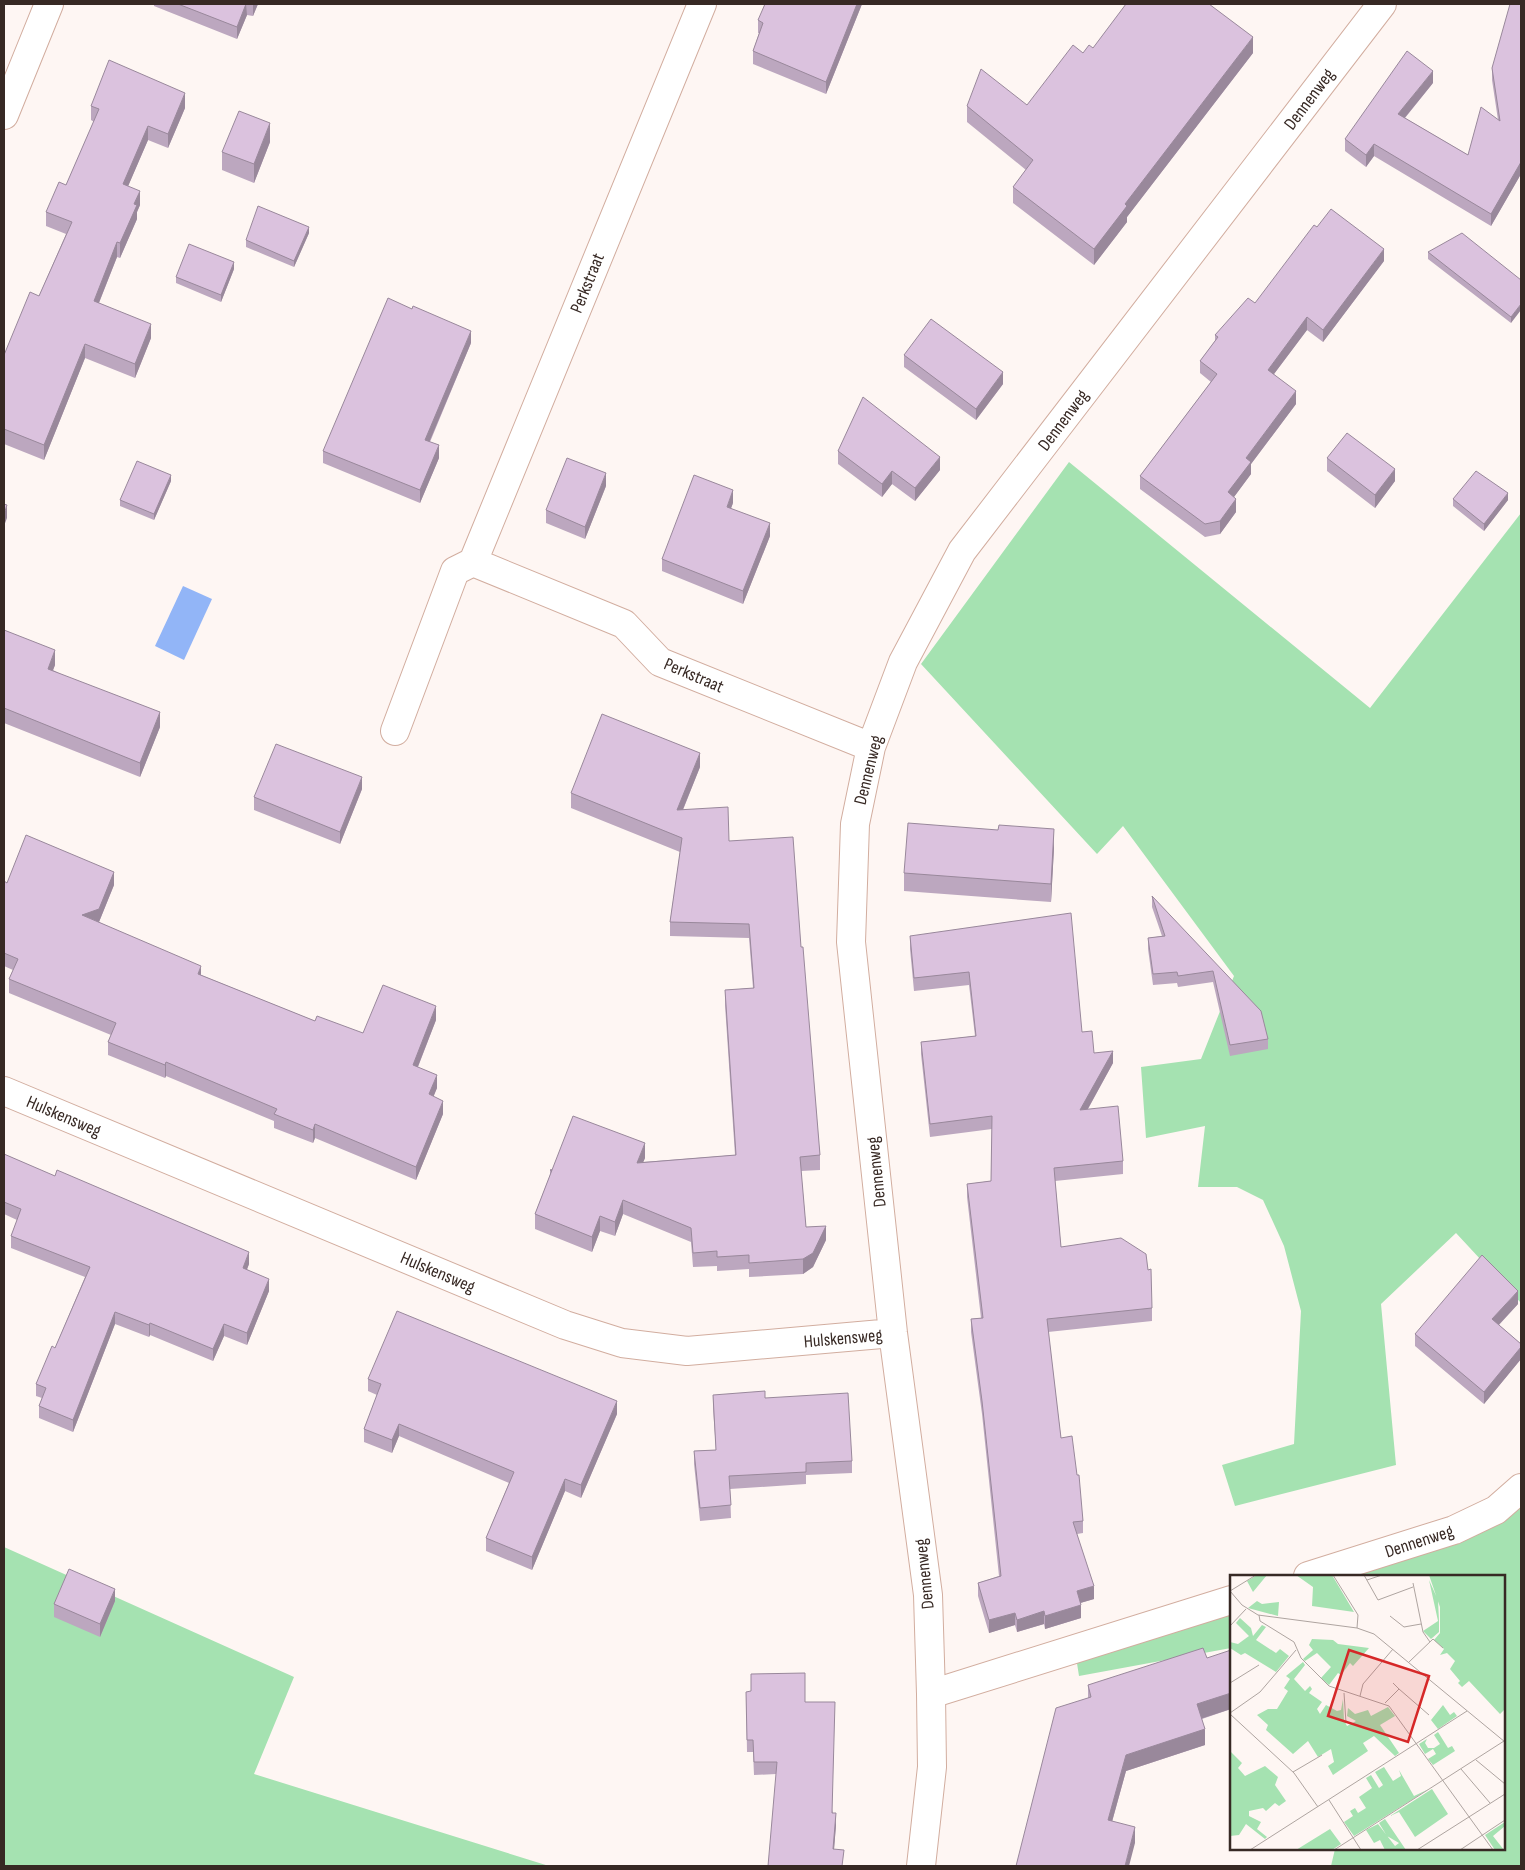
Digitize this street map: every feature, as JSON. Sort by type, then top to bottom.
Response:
[{"type":"street","points":[[4,115],[49,4]]},
{"type":"street","name":"Perkstraat","points":[[702,4],[473,562],[624,624],[660,662],[871,747]]},
{"type":"street","name":"Dennenweg","points":[[922,1866],[932,1767],[928,1595],[893,1333],[850,942],[855,824],[871,747],[904,662],[962,551],[1382,4]]},
{"type":"street","points":[[395,731],[455,571],[473,562]]},
{"type":"street","name":"Hulskensweg","points":[[4,1091],[565,1325],[622,1342],[688,1351],[893,1333]]},
{"type":"street","name":"Dennenweg","points":[[1311,1575],[1454,1530],[1496,1510],[1521,1488]]},
{"type":"street","points":[[931,1694],[1230,1600]]},
{"type":"green space","points":[[1069,462],[1370,708],[1521,513],[1521,1303],[1456,1233],[1381,1304],[1396,1465],[1235,1506],[1222,1465],[1294,1444],[1301,1311],[1284,1246],[1263,1200],[1237,1187],[1198,1187],[1205,1126],[1146,1138],[1141,1067],[1201,1059],[1234,976],[1123,826],[1097,854],[921,664]]},
{"type":"green space","points":[[1521,1496],[1521,1866],[1331,1866],[1335,1850],[1505,1850],[1505,1575],[1328,1575]]},
{"type":"green space","points":[[4,1547],[294,1677],[254,1774],[549,1866],[4,1866]]},
{"type":"green space","points":[[1230,1607],[1230,1648],[1079,1676],[1076,1657]]},
{"type":"water","points":[[183,586],[212,599],[184,660],[155,646]]},
{"type":"building","points":[[178,4],[246,4],[237,27]]},
{"type":"building","points":[[765,4],[857,4],[826,82],[753,51],[763,23],[758,20]]},
{"type":"building","points":[[1126,4],[1209,4],[1253,37],[1125,204],[1127,206],[1094,249],[1013,187],[1033,160],[967,106],[981,69],[1027,105],[1073,45],[1083,53],[1089,45],[1093,48]]},
{"type":"building","points":[[1510,4],[1521,4],[1521,162],[1491,214],[1374,144],[1366,155],[1345,139],[1407,51],[1433,71],[1398,114],[1468,155],[1481,107],[1500,121],[1492,68]]},
{"type":"building","points":[[109,60],[185,93],[168,134],[148,126],[123,184],[140,191],[134,204],[137,205],[120,243],[117,242],[94,301],[151,324],[135,364],[85,344],[44,445],[4,429],[4,355],[30,292],[39,296],[72,222],[46,212],[59,182],[66,185],[99,109],[91,106]]},
{"type":"building","points":[[239,111],[270,123],[254,164],[222,152]]},
{"type":"building","points":[[258,206],[309,227],[294,261],[246,240]]},
{"type":"building","points":[[1331,209],[1384,249],[1323,330],[1307,317],[1268,370],[1296,391],[1246,458],[1251,462],[1228,492],[1236,499],[1220,521],[1205,524],[1140,476],[1217,374],[1200,361],[1218,337],[1215,335],[1248,298],[1255,303],[1314,225],[1317,227]]},
{"type":"building","points":[[1462,233],[1521,280],[1521,304],[1511,317],[1428,252]]},
{"type":"building","points":[[189,244],[234,262],[221,295],[176,277]]},
{"type":"building","points":[[388,298],[412,309],[413,306],[471,331],[425,440],[439,445],[420,490],[323,451]]},
{"type":"building","points":[[931,319],[1003,372],[976,409],[904,355]]},
{"type":"building","points":[[863,397],[940,457],[915,488],[892,471],[882,484],[838,451]]},
{"type":"building","points":[[1347,433],[1395,469],[1375,495],[1327,458]]},
{"type":"building","points":[[567,458],[606,473],[585,527],[546,510]]},
{"type":"building","points":[[137,461],[171,475],[154,514],[120,500]]},
{"type":"building","points":[[1476,471],[1508,493],[1484,524],[1453,499]]},
{"type":"building","points":[[694,475],[733,490],[727,507],[770,523],[743,591],[662,559]]},
{"type":"building","points":[[4,630],[55,650],[48,669],[160,712],[140,763],[4,708]]},
{"type":"building","points":[[602,714],[700,753],[677,810],[728,807],[729,841],[793,837],[820,1155],[800,1157],[806,1227],[826,1226],[813,1253],[803,1259],[749,1263],[749,1255],[717,1257],[717,1251],[693,1253],[691,1228],[623,1200],[615,1222],[600,1216],[592,1237],[535,1214],[573,1116],[645,1143],[637,1163],[736,1155],[725,990],[754,988],[749,924],[670,922],[682,838],[571,793]]},
{"type":"building","points":[[276,744],[362,777],[340,832],[254,797]]},
{"type":"building","points":[[908,823],[998,830],[999,825],[1054,829],[1051,884],[904,873]]},
{"type":"building","points":[[26,835],[114,872],[99,909],[82,915],[201,966],[198,974],[315,1021],[317,1016],[363,1033],[383,985],[436,1006],[413,1065],[437,1075],[429,1094],[443,1101],[416,1167],[315,1124],[313,1130],[274,1114],[277,1109],[166,1062],[165,1065],[108,1042],[116,1023],[9,979],[18,959],[4,953],[4,881],[7,883]]},
{"type":"building","points":[[1152,896],[1261,1011],[1268,1039],[1230,1045],[1213,971],[1178,976],[1177,972],[1153,974],[1148,938],[1165,936]]},
{"type":"building","points":[[1071,913],[1082,1032],[1092,1031],[1094,1053],[1113,1051],[1080,1110],[1118,1106],[1123,1161],[1054,1168],[1061,1247],[1121,1238],[1146,1254],[1148,1270],[1151,1269],[1152,1308],[1047,1319],[1061,1438],[1072,1436],[1077,1475],[1079,1475],[1083,1521],[1073,1522],[1094,1586],[1077,1591],[1081,1605],[1045,1616],[1044,1611],[1017,1620],[1015,1613],[989,1620],[978,1583],[1001,1576],[971,1319],[983,1318],[967,1184],[991,1181],[992,1116],[930,1124],[921,1042],[976,1036],[969,972],[914,978],[910,936]]},
{"type":"building","points":[[4,1154],[55,1176],[57,1170],[249,1252],[243,1268],[269,1279],[247,1333],[224,1324],[213,1349],[150,1323],[149,1325],[115,1312],[73,1420],[39,1406],[46,1388],[36,1384],[52,1346],[55,1348],[90,1267],[11,1236],[21,1209],[4,1202]]},
{"type":"building","points":[[1482,1255],[1518,1291],[1492,1319],[1521,1344],[1521,1347],[1484,1392],[1415,1334]]},
{"type":"building","points":[[397,1311],[617,1401],[581,1485],[565,1479],[532,1557],[486,1538],[514,1472],[399,1424],[392,1440],[364,1429],[381,1384],[368,1379]]},
{"type":"building","points":[[765,1391],[765,1398],[848,1393],[852,1461],[806,1463],[806,1472],[729,1476],[731,1505],[700,1508],[694,1451],[716,1450],[713,1395]]},
{"type":"building","points":[[69,1569],[115,1589],[100,1624],[54,1604]]},
{"type":"building","points":[[1203,1648],[1207,1658],[1230,1650],[1230,1693],[1197,1704],[1205,1729],[1126,1755],[1108,1820],[1135,1827],[1125,1866],[1016,1866],[1056,1708],[1091,1697],[1088,1685]]},
{"type":"building","points":[[805,1673],[805,1702],[835,1702],[832,1813],[836,1813],[833,1849],[844,1850],[842,1866],[768,1866],[777,1762],[754,1762],[753,1740],[747,1740],[746,1692],[751,1691],[751,1674]]}]
